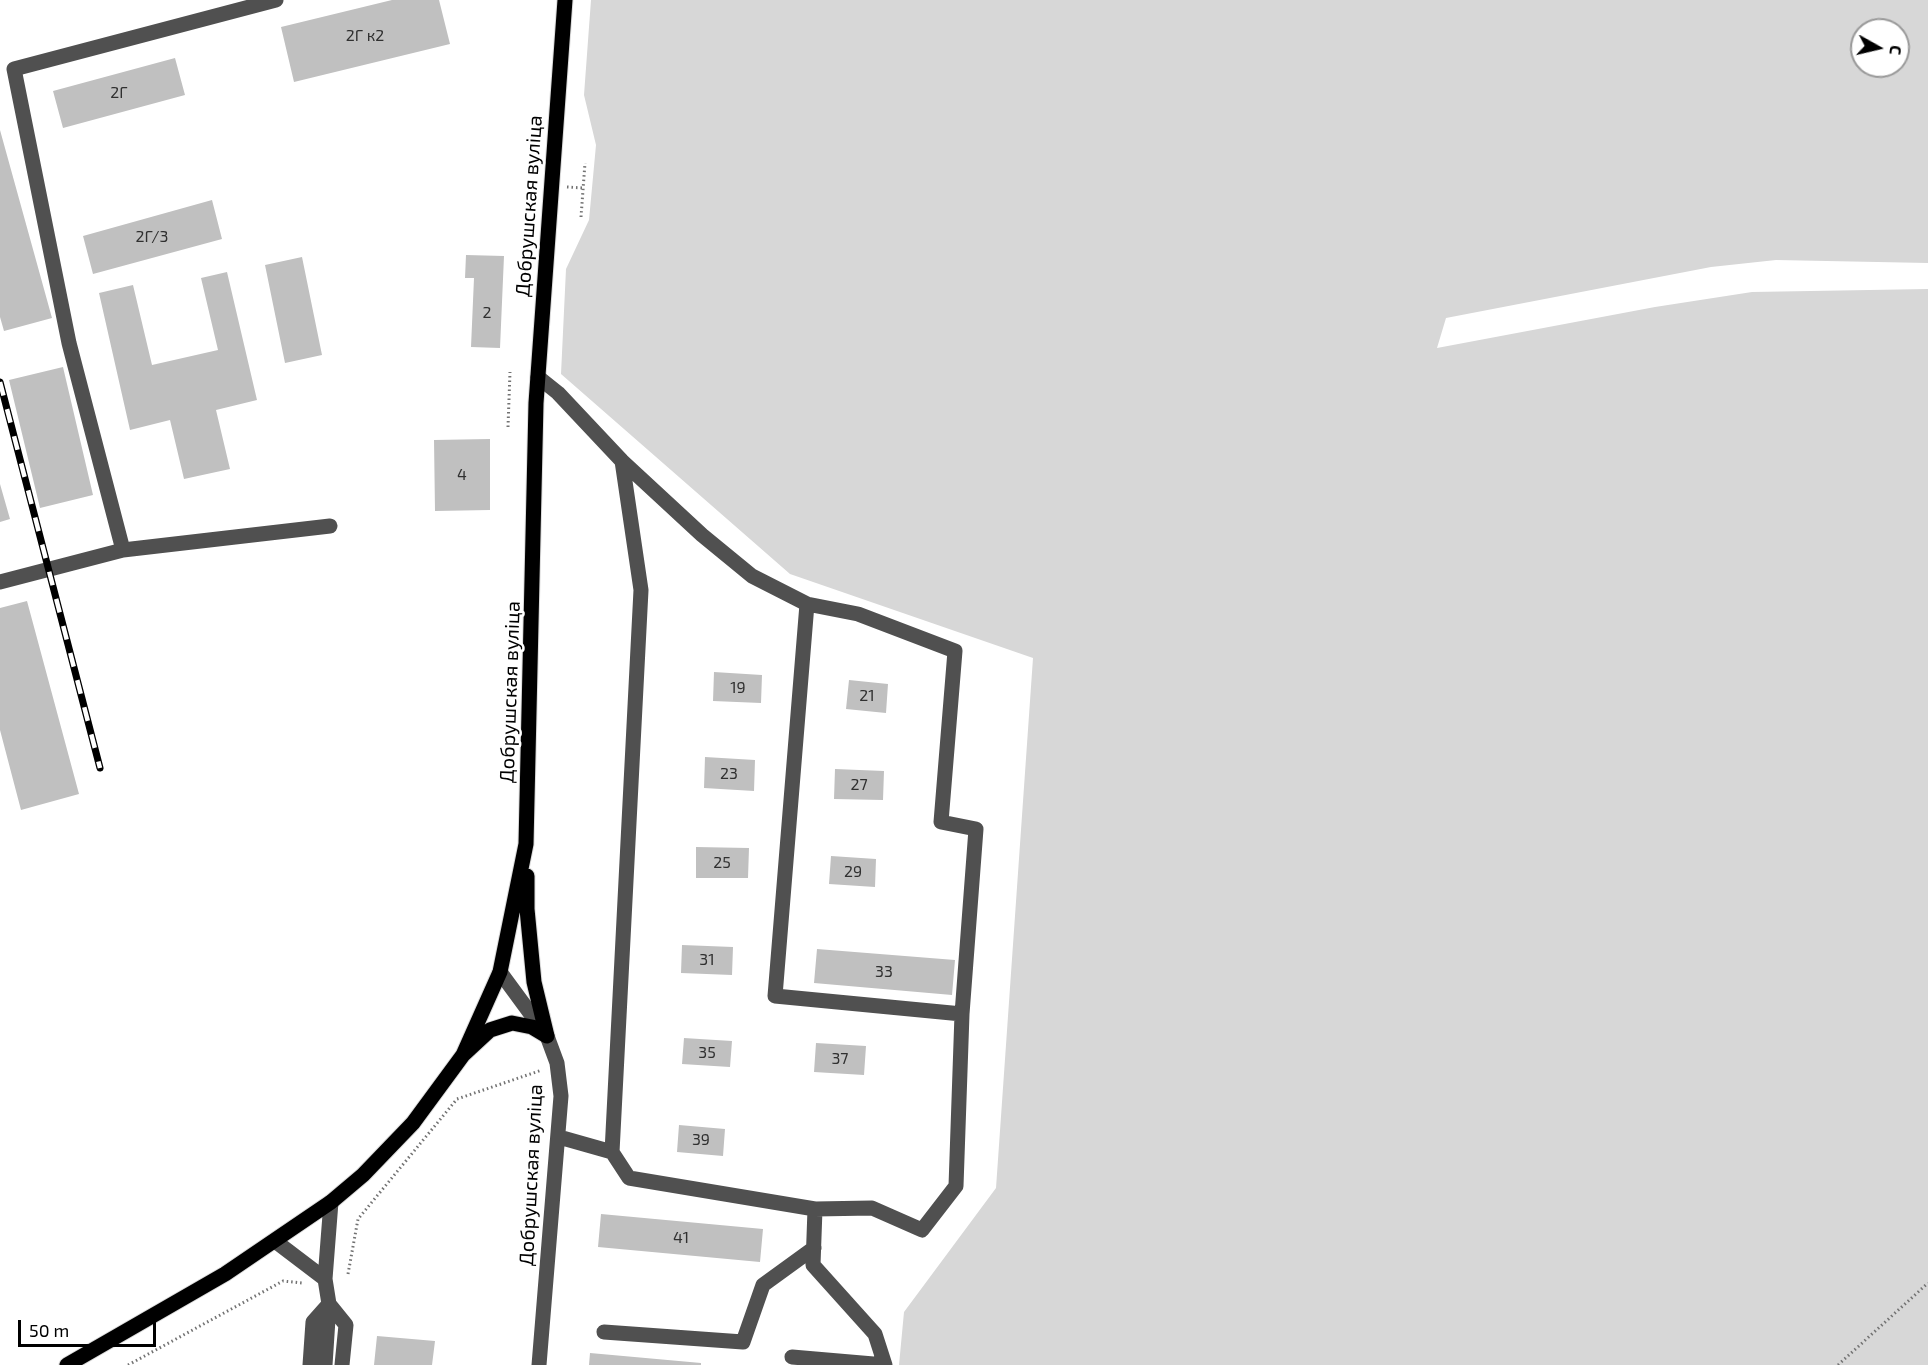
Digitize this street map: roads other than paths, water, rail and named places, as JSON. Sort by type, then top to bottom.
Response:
[{"type":"main road","name":"Добрушская вуліца","points":[[500,972],[526,844],[538,377],[565,0]]},
{"type":"main road","points":[[526,844],[527,909],[534,982],[547,1036]]},
{"type":"main road","points":[[463,1055],[500,972]]},
{"type":"main road","points":[[67,1365],[225,1274],[331,1202],[363,1175],[413,1123],[463,1055],[490,1030],[512,1023],[532,1027],[547,1036]]},
{"type":"street","points":[[123,550],[69,343],[14,69],[276,0]]},
{"type":"street","points":[[538,377],[558,393],[622,461],[702,535],[752,576],[807,604],[858,614],[955,651],[941,822],[976,829],[962,1014],[956,1186],[922,1230],[872,1208],[815,1209],[629,1178],[612,1152],[641,590],[622,461]]},
{"type":"street","points":[[0,582],[123,550],[330,526]]},
{"type":"street","points":[[807,604],[775,996],[962,1014]]},
{"type":"street","name":"Добрушская вуліца","points":[[500,972],[547,1036],[557,1063],[561,1096],[538,1365]]},
{"type":"street","points":[[559,1137],[612,1152]]},
{"type":"street","points":[[325,1365],[329,1304],[325,1279],[331,1202]]},
{"type":"street","points":[[792,1357],[885,1365],[875,1334],[813,1265],[815,1209]]},
{"type":"street","points":[[275,1241],[325,1279]]},
{"type":"street","points":[[604,1332],[743,1342],[763,1285],[814,1248]]},
{"type":"street","points":[[310,1365],[313,1323],[329,1304]]},
{"type":"street","points":[[329,1304],[346,1325],[342,1365]]},
{"type":"railway","points":[[0,382],[100,768]]}]
